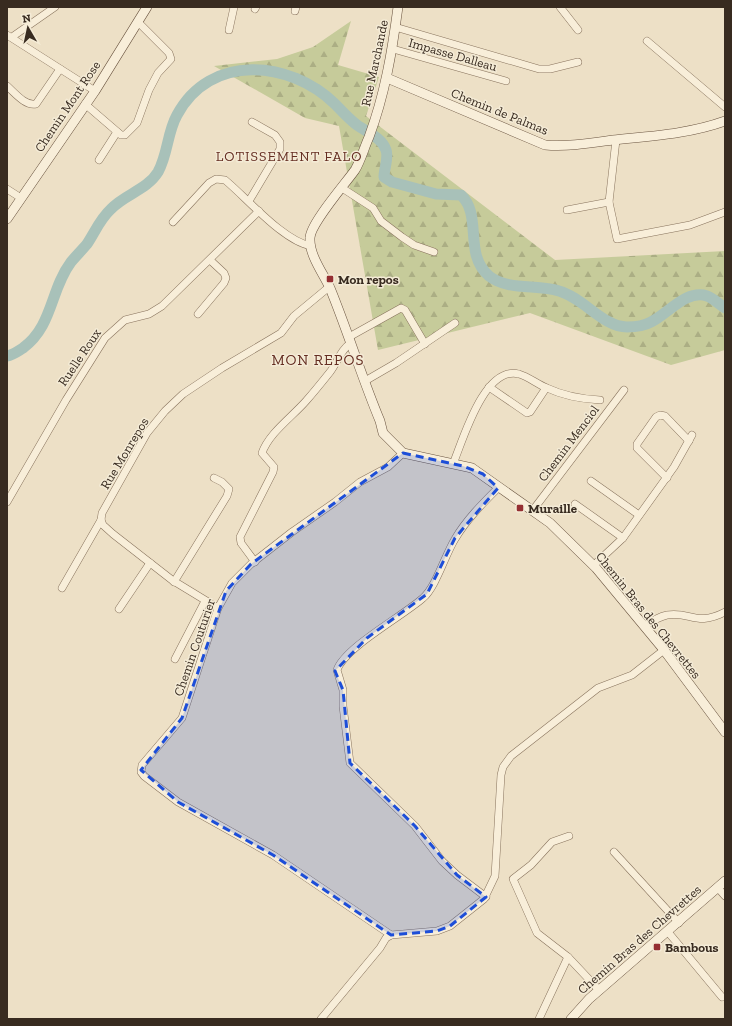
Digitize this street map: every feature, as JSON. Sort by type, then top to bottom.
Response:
[{"type":"main road","name":"Chemin Mont Rose","points":[[7,219],[95,91],[147,7]]},
{"type":"main road","name":"Rue Marchande","points":[[342,188],[356,168],[373,124],[387,78],[393,49],[398,7]]},
{"type":"main road","name":"Chemin de Palmas","points":[[387,78],[545,145],[562,146],[694,131],[725,122]]},
{"type":"main road","points":[[342,188],[311,232],[311,246],[350,340],[380,421],[383,434],[403,453]]},
{"type":"main road","name":"Chemin Bras des Chevrettes","points":[[403,453],[472,468],[483,474],[498,488],[550,523],[594,565],[664,650],[725,732]]},
{"type":"main road","name":"Chemin Bras des Chevrettes","points":[[571,1019],[581,1006],[679,923],[725,881]]},
{"type":"street","points":[[55,7],[9,36],[95,91]]},
{"type":"street","points":[[230,30],[234,7]]},
{"type":"street","points":[[560,7],[578,30]]},
{"type":"street","points":[[85,104],[117,132],[125,135],[137,122],[149,90],[158,73],[171,59],[169,53],[138,22]]},
{"type":"street","points":[[395,27],[539,69],[550,69],[578,62]]},
{"type":"street","points":[[647,41],[725,107]]},
{"type":"street","name":"Impasse Dalleau","points":[[393,49],[506,81]]},
{"type":"street","points":[[7,86],[25,102],[31,105],[36,104],[60,70]]},
{"type":"street","points":[[250,201],[280,149],[280,142],[275,135],[252,122]]},
{"type":"street","points":[[99,160],[117,132]]},
{"type":"street","points":[[616,140],[609,202],[615,236],[617,239],[690,225],[725,212]]},
{"type":"street","points":[[173,222],[209,182],[216,179],[225,180],[293,239],[311,246]]},
{"type":"street","points":[[342,188],[373,208],[381,221],[402,237],[414,245],[434,252]]},
{"type":"street","points":[[7,189],[21,198]]},
{"type":"street","points":[[567,210],[609,202]]},
{"type":"street","name":"Ruelle Roux","points":[[7,502],[66,400],[105,338],[125,320],[149,314],[162,306],[259,211]]},
{"type":"street","points":[[198,314],[224,283],[226,278],[224,273],[210,260]]},
{"type":"street","name":"Rue Monrepos","points":[[62,588],[101,520],[102,513],[146,433],[165,410],[183,394],[222,368],[281,333],[294,316],[329,287]]},
{"type":"street","points":[[255,562],[241,543],[240,537],[273,472],[274,467],[262,453],[271,437],[320,384],[337,363],[344,348],[350,340],[401,308],[405,310],[425,344]]},
{"type":"street","points":[[365,381],[456,323]]},
{"type":"street","name":"Chemin Menciol","points":[[453,464],[475,412],[489,387],[499,378],[516,374],[546,388],[578,399],[600,400]]},
{"type":"street","points":[[489,387],[527,413],[530,412],[546,388]]},
{"type":"street","name":"Chemin Menciol","points":[[532,510],[624,390]]},
{"type":"street","points":[[594,565],[623,538],[640,516],[667,478],[691,438],[665,416],[660,415],[656,416],[637,444],[637,448],[667,478]]},
{"type":"street","name":"Chemin Couturier","points":[[391,935],[273,854],[178,802],[144,776],[141,772],[142,765],[182,718],[218,608],[232,583],[255,562],[360,482],[394,462],[403,453]]},
{"type":"street","points":[[174,582],[227,496],[229,489],[222,482],[214,478]]},
{"type":"street","points":[[591,481],[640,516]]},
{"type":"street","points":[[486,897],[457,875],[442,861],[415,826],[350,763],[343,706],[343,690],[337,670],[340,664],[367,638],[400,616],[427,594],[455,538],[498,488]]},
{"type":"street","points":[[575,504],[623,538]]},
{"type":"street","points":[[101,520],[108,530],[174,582],[218,608]]},
{"type":"street","points":[[119,609],[150,563]]},
{"type":"street","points":[[175,659],[205,601]]},
{"type":"street","points":[[645,626],[656,618],[668,615],[699,620],[707,619],[725,612]]},
{"type":"street","points":[[321,1019],[391,935],[437,931],[450,926],[462,918],[486,897],[495,876],[500,782],[506,762],[598,688],[632,675],[664,650]]},
{"type":"street","points":[[569,836],[552,842],[513,880],[537,933],[568,957],[599,990]]},
{"type":"street","points":[[614,852],[679,923]]},
{"type":"street","points":[[718,888],[725,896]]},
{"type":"street","points":[[668,932],[722,997]]},
{"type":"street","points":[[539,1019],[568,957]]},
{"type":"highlighted area","points":[[403,453],[463,466],[483,474],[498,488],[455,538],[427,594],[367,638],[335,671],[343,690],[350,763],[415,826],[457,875],[486,897],[450,926],[437,931],[391,935],[273,855],[178,802],[141,770],[182,718],[226,591],[251,564]]},
{"type":"green space","points":[[351,21],[338,65],[379,77],[366,116],[555,260],[725,251],[725,350],[671,365],[530,313],[378,350],[339,126],[305,118],[214,66],[277,59],[313,47]]},
{"type":"waterway","points":[[7,356],[23,348],[33,339],[40,329],[46,319],[64,273],[71,262],[87,244],[107,213],[123,199],[142,188],[158,172],[164,158],[174,122],[191,95],[209,81],[230,73],[252,70],[274,72],[296,78],[317,89],[354,123],[381,142],[387,153],[384,177],[392,182],[436,194],[461,195],[471,213],[477,257],[481,267],[489,276],[497,281],[505,284],[559,291],[577,300],[618,326],[639,326],[648,323],[678,303],[692,296],[707,296],[725,308]]},
{"type":"place","name":"Mon repos","points":[[330,279]]},
{"type":"place","name":"Muraille","points":[[520,508]]},
{"type":"place","name":"Bambous","points":[[657,947]]},
{"type":"district","name":"LOTISSEMENT FALO","points":[[289,156]]},
{"type":"district","name":"MON REPOS","points":[[318,360]]}]
